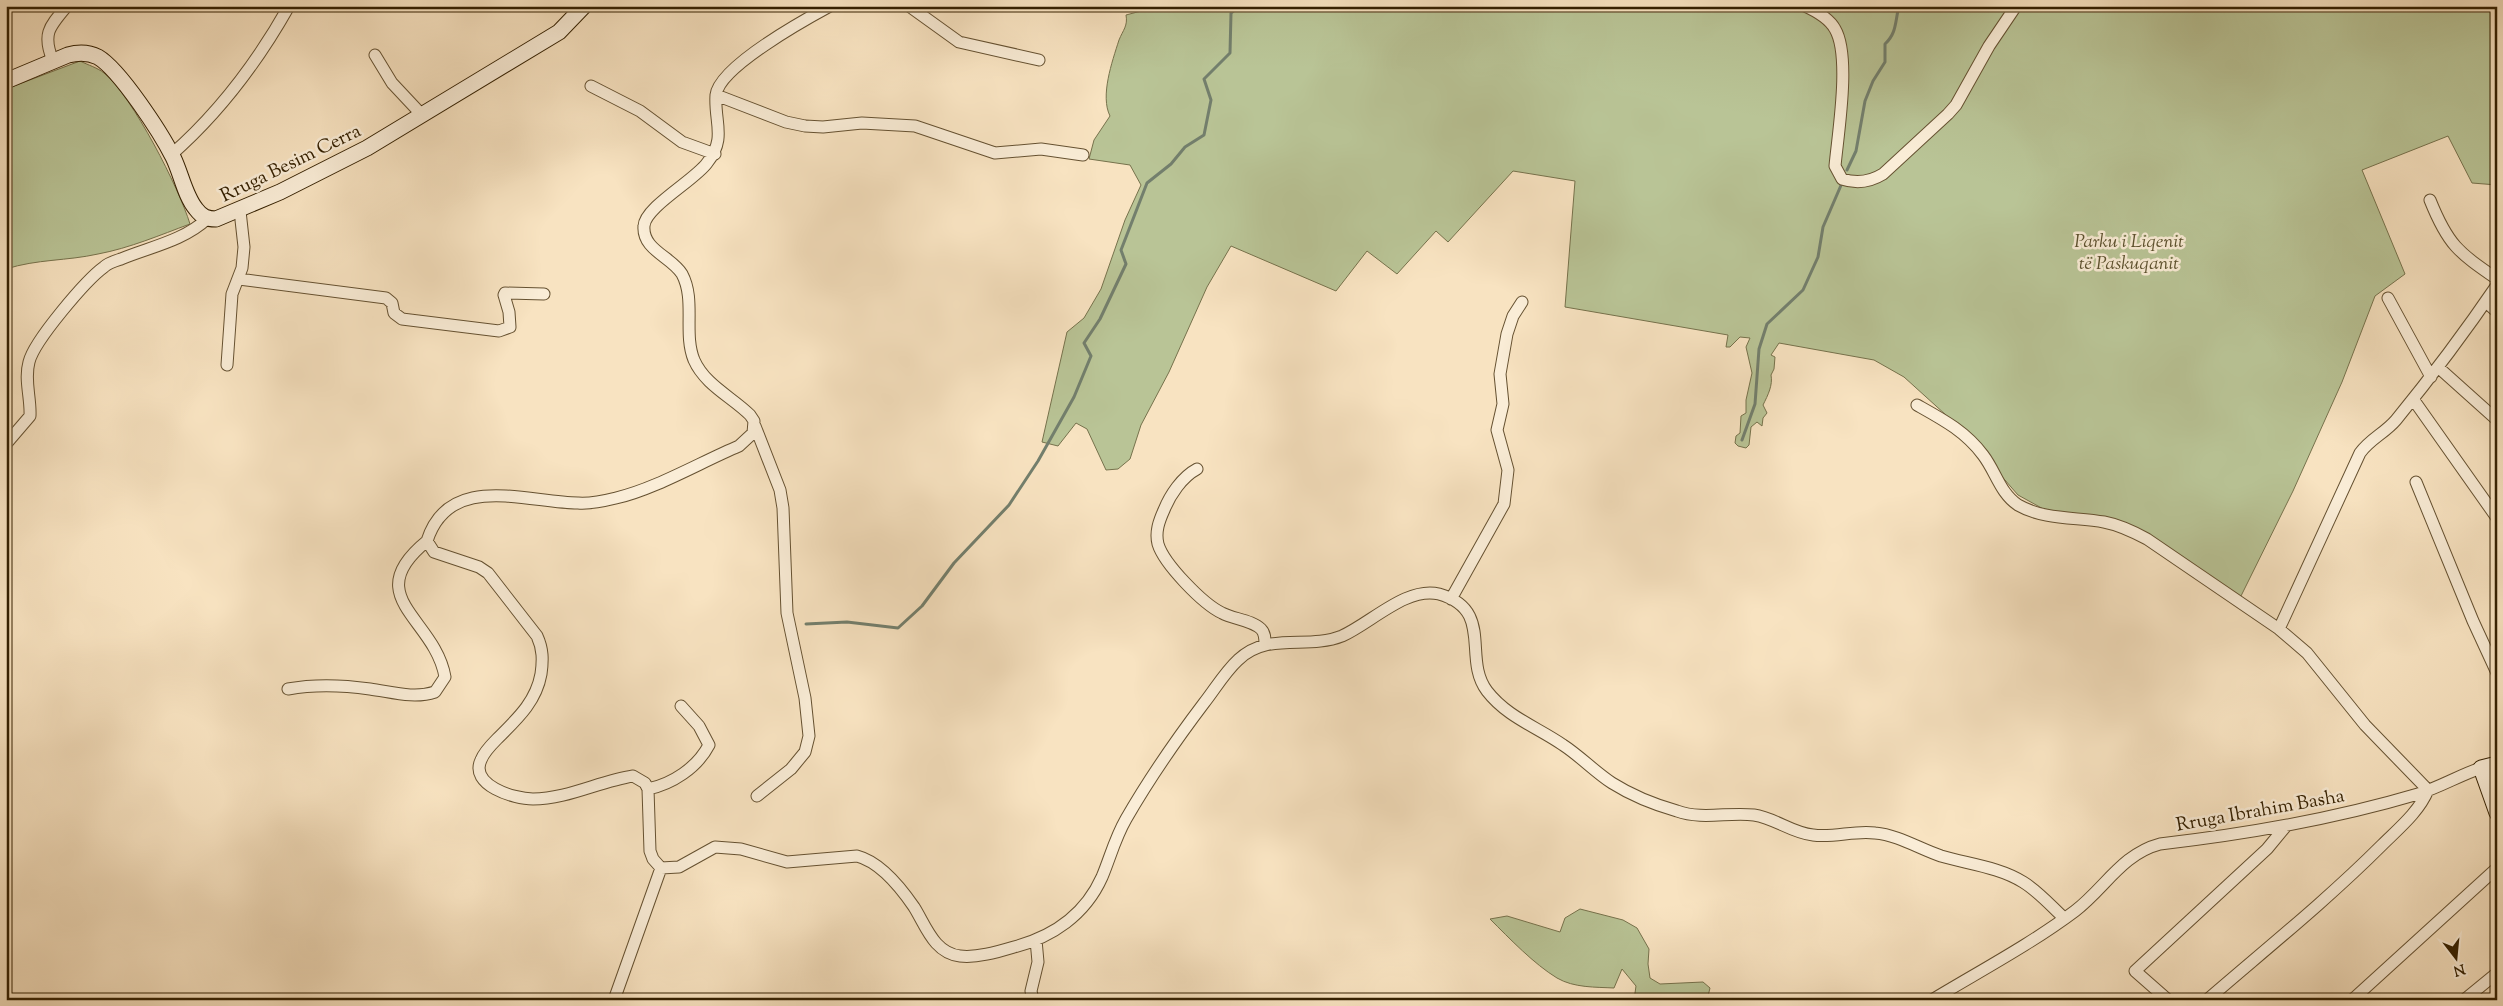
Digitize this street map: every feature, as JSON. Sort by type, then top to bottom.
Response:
[{"type":"street","points":[[53,61],[47,35],[50,27],[67,6]]},
{"type":"street","points":[[171,155],[189,139],[222,103],[254,63],[290,6]]},
{"type":"street","name":"Rruga Besim Cerra","points":[[6,81],[79,52],[88,54],[105,63],[132,95],[171,155],[195,208],[207,219],[216,219],[240,211],[360,152],[558,32],[584,6]]},
{"type":"street","points":[[758,796],[791,769],[805,752],[809,736],[805,698],[787,613],[784,508],[780,490],[750,415],[707,379],[697,365],[689,340],[687,297],[682,276],[676,266],[648,242],[644,226],[650,213],[702,171],[715,154],[718,146],[719,128],[716,95],[723,80],[776,36],[830,6]]},
{"type":"street","points":[[909,6],[959,42],[1039,60]]},
{"type":"street","points":[[1805,6],[1829,22],[1839,38],[1843,66],[1835,166],[1842,179],[1857,182],[1875,179],[1883,174],[1948,114],[1956,105],[1989,46],[2016,6]]},
{"type":"street","points":[[375,55],[392,84],[422,115]]},
{"type":"street","points":[[592,86],[640,111],[682,142],[715,154]]},
{"type":"street","points":[[716,95],[786,122],[805,126],[823,127],[862,123],[915,126],[995,153],[1041,149],[1083,155]]},
{"type":"street","points":[[2430,200],[2439,224],[2455,248],[2497,279]]},
{"type":"street","points":[[227,365],[232,294],[240,279],[244,247],[240,211]]},
{"type":"street","points":[[6,444],[30,416],[28,373],[29,362],[34,350],[48,329],[94,275],[105,266],[120,259],[186,234],[207,219]]},
{"type":"street","points":[[240,279],[386,298],[392,302],[394,313],[402,319],[499,331],[506,330],[510,327],[511,322],[505,293],[544,294]]},
{"type":"street","points":[[2279,629],[2360,453],[2374,437],[2394,422],[2439,368],[2497,285]]},
{"type":"street","points":[[2388,298],[2431,377]]},
{"type":"street","points":[[1452,599],[1504,504],[1508,470],[1505,454],[1496,430],[1502,404],[1500,374],[1507,334],[1522,302]]},
{"type":"street","points":[[2486,302],[2497,312]]},
{"type":"street","points":[[2439,368],[2464,388],[2497,420]]},
{"type":"street","points":[[2413,399],[2497,518]]},
{"type":"street","points":[[1917,405],[1956,426],[1976,445],[2008,496],[2019,505],[2060,518],[2106,522],[2127,529],[2147,539],[2279,629],[2307,653],[2365,725],[2428,790],[2419,807],[2374,853],[2314,909],[2207,1000]]},
{"type":"street","points":[[288,690],[326,685],[415,696],[436,692],[445,677],[443,668],[429,641],[404,604],[397,583],[398,574],[404,563],[427,541],[436,521],[446,511],[474,498],[490,494],[579,503],[617,498],[739,446],[753,433],[755,426]]},
{"type":"street","points":[[1197,469],[1191,472],[1169,498],[1157,531],[1158,545],[1191,589],[1205,603],[1222,613],[1256,626],[1264,635],[1265,644]]},
{"type":"street","points":[[2416,482],[2473,622],[2497,673]]},
{"type":"street","points":[[427,541],[434,552],[478,567],[488,573],[537,636],[541,645],[542,668],[534,697],[524,712],[486,750],[478,765],[480,778],[493,787],[532,800],[563,795],[634,776],[645,782],[648,789],[650,851],[656,865],[661,868],[678,866],[715,847],[741,849],[787,862],[857,856],[864,858],[901,890],[934,940],[947,953],[969,956],[990,954],[1036,940],[1064,925],[1090,897],[1100,880],[1123,824],[1187,726],[1238,659],[1265,644],[1328,640],[1342,635],[1417,593],[1438,594],[1461,604],[1473,622],[1478,676],[1493,699],[1507,712],[1563,745],[1616,786],[1678,812],[1696,816],[1755,815],[1814,836],[1868,832],[1882,834],[1938,855],[2017,879],[2033,890],[2064,918]]},
{"type":"street","points":[[648,789],[662,786],[678,779],[706,751],[709,744],[699,726],[681,706]]},
{"type":"street","points":[[2497,764],[2481,768],[2497,813]]},
{"type":"street","name":"Rruga Ibrahim Basha","points":[[1932,1000],[2064,918],[2086,901],[2121,865],[2143,849],[2160,844],[2286,826],[2428,790],[2481,768]]},
{"type":"street","points":[[2168,1000],[2135,971],[2267,850],[2286,826]]},
{"type":"street","points":[[614,1000],[661,868]]},
{"type":"street","points":[[2352,1000],[2497,868]]},
{"type":"street","points":[[1033,1000],[1031,991],[1038,962],[1036,940]]},
{"type":"street","points":[[2464,1000],[2497,973]]},
{"type":"green space","name":"Parku i Liqenit të Paskuqanit","points":[[1138,6],[2497,6],[2497,185],[2472,183],[2448,136],[2362,170],[2405,274],[2375,296],[2342,382],[2293,491],[2239,600],[2150,536],[2047,511],[2018,495],[1957,425],[1904,377],[1874,360],[1779,343],[1771,355],[1775,357],[1774,369],[1771,375],[1770,390],[1763,405],[1767,413],[1763,418],[1762,426],[1757,422],[1751,427],[1749,445],[1746,448],[1738,446],[1735,443],[1736,436],[1740,433],[1741,416],[1746,413],[1746,400],[1752,373],[1746,347],[1750,338],[1740,337],[1730,347],[1726,347],[1728,335],[1565,307],[1575,181],[1513,171],[1448,242],[1436,231],[1397,274],[1367,251],[1336,291],[1231,246],[1207,287],[1169,372],[1141,425],[1130,459],[1118,469],[1106,470],[1087,429],[1076,423],[1058,446],[1042,442],[1067,332],[1084,318],[1101,289],[1125,220],[1141,185],[1130,165],[1089,159],[1094,140],[1110,116],[1106,99],[1108,79],[1119,40],[1126,25],[1126,15],[1141,11]]},
{"type":"green space","points":[[80,61],[104,73],[116,85],[128,102],[166,167],[190,224],[145,241],[110,251],[29,263],[6,269],[6,89]]},
{"type":"green space","points":[[1580,909],[1623,920],[1637,928],[1649,949],[1648,964],[1650,978],[1660,984],[1703,982],[1710,988],[1707,1000],[1634,1000],[1636,986],[1622,969],[1614,988],[1571,984],[1548,972],[1514,943],[1490,919],[1507,916],[1560,932],[1565,918]]},
{"type":"waterway","points":[[806,624],[847,622],[898,628],[922,606],[954,563],[1009,505],[1038,461],[1074,397],[1091,356],[1084,343],[1100,319],[1126,264],[1121,250],[1147,183],[1171,164],[1185,147],[1204,135],[1211,100],[1204,79],[1230,53],[1231,13],[1239,6]]},
{"type":"waterway","points":[[1847,170],[1856,151],[1865,101],[1873,81],[1885,62],[1885,44],[1894,31],[1899,6]]},
{"type":"waterway","points":[[1742,440],[1755,404],[1759,349],[1767,324],[1803,290],[1818,257],[1823,227],[1842,183]]}]
